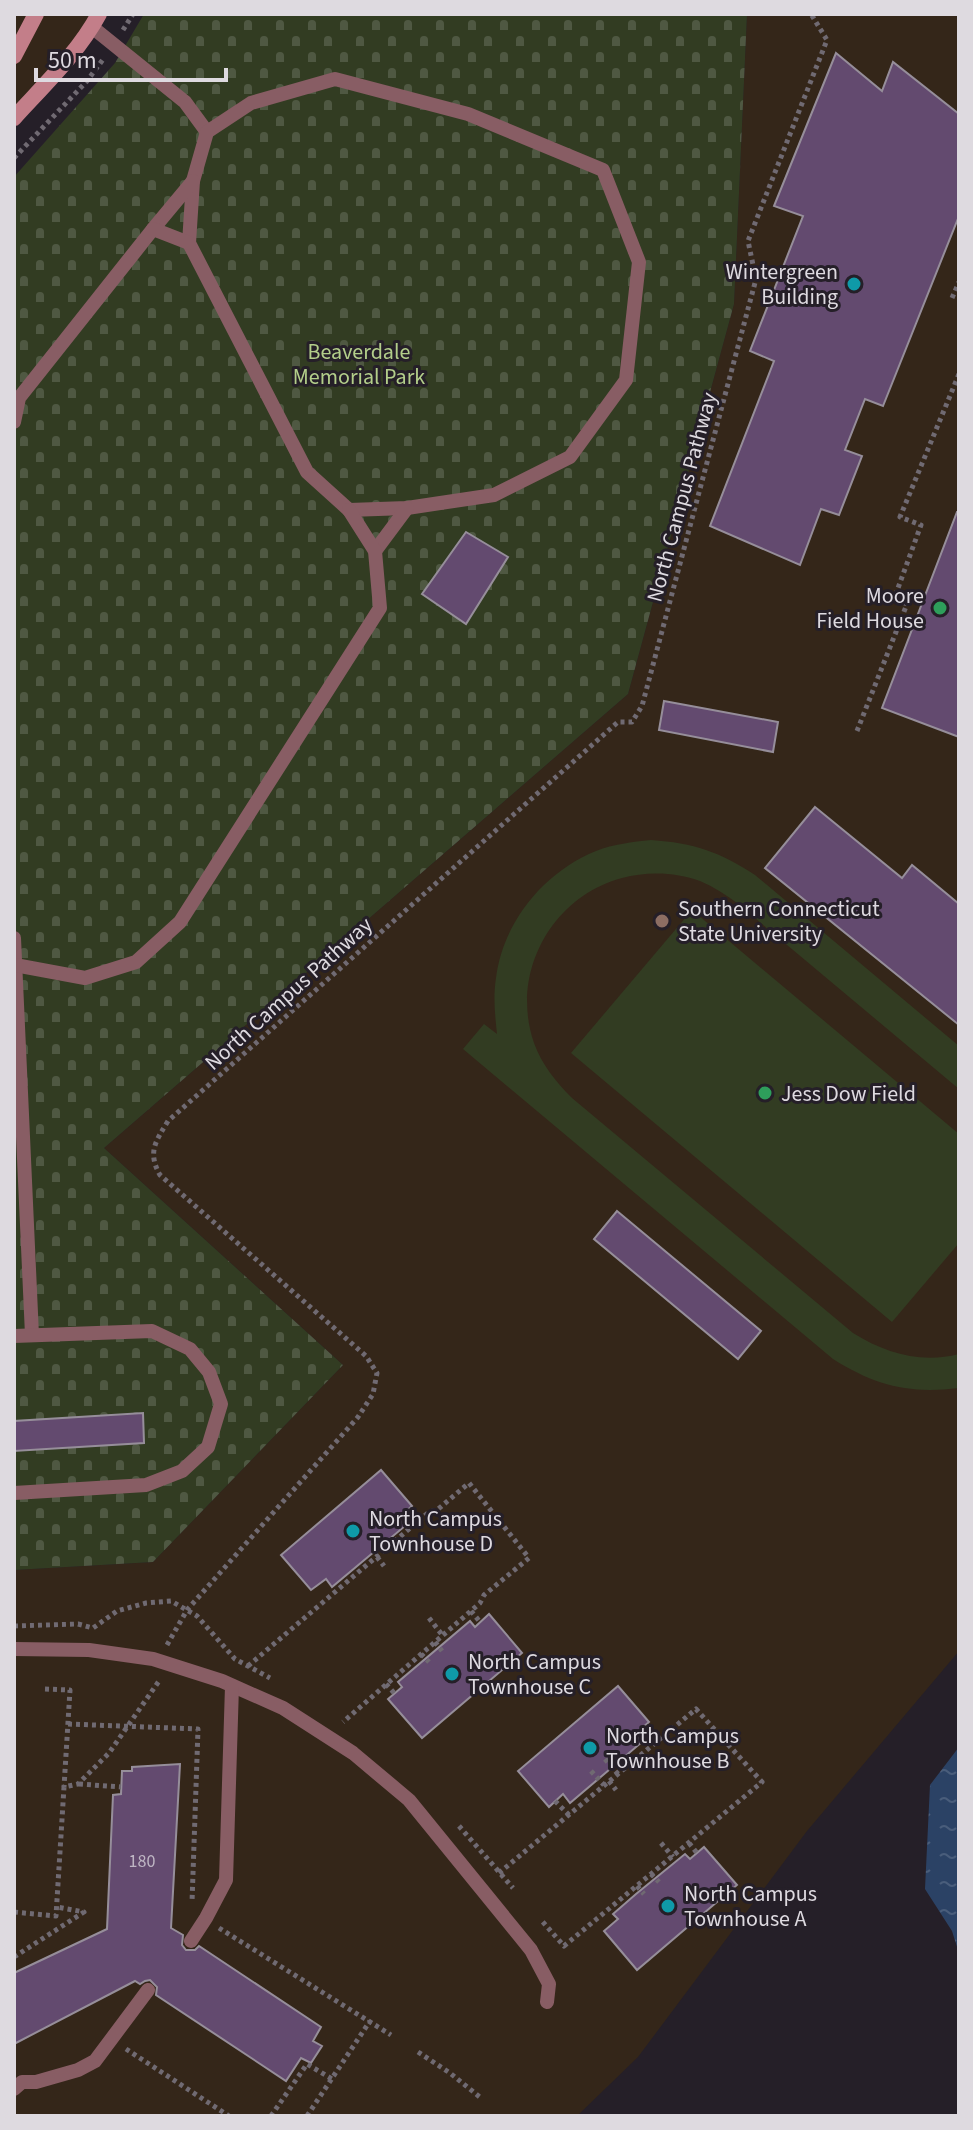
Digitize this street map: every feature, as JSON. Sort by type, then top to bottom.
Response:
[{"type":"main road","points":[[14,56],[36,14]]},
{"type":"main road","points":[[14,118],[66,61],[95,20]]},
{"type":"lane","points":[[95,20],[114,45],[185,102],[207,132]]},
{"type":"lane","points":[[15,965],[85,978],[136,962],[180,922],[380,608],[375,551],[349,510],[307,472],[189,243],[193,181],[207,132],[251,103],[335,79],[468,114],[603,170],[639,262],[626,380],[570,457],[494,495],[407,508],[349,510]]},
{"type":"lane","points":[[14,422],[19,398],[193,181]]},
{"type":"lane","points":[[153,229],[189,243]]},
{"type":"lane","points":[[375,551],[407,508]]},
{"type":"lane","points":[[14,938],[32,1335]]},
{"type":"lane","points":[[14,1336],[152,1331],[190,1349],[209,1372],[221,1404],[208,1447],[182,1471],[146,1485],[14,1493]]},
{"type":"lane","points":[[14,1649],[89,1650],[153,1659],[232,1686],[283,1708],[353,1753],[409,1800],[531,1950],[549,1984],[547,2002]]},
{"type":"lane","points":[[191,1941],[226,1880],[232,1686]]},
{"type":"lane","points":[[14,2089],[22,2082],[36,2082],[78,2070],[95,2061],[148,1990]]},
{"type":"path","points":[[14,158],[87,81],[133,14]]},
{"type":"path","name":"North Campus Pathway","points":[[78,1784],[109,1753],[162,1677],[167,1640],[187,1610],[358,1417],[373,1394],[377,1373],[366,1356],[160,1175],[154,1163],[154,1143],[168,1121],[618,722],[632,722],[642,706],[756,279],[748,241],[827,40],[811,14]]},
{"type":"path","points":[[952,298],[959,282]]},
{"type":"path","points":[[894,599],[921,525],[900,517],[959,374]]},
{"type":"path","points":[[857,731],[907,604],[868,589]]},
{"type":"path","points":[[248,1666],[429,1512],[437,1510],[469,1483],[529,1558],[343,1722]]},
{"type":"path","points":[[377,1557],[384,1566]]},
{"type":"path","points":[[14,1626],[78,1624],[93,1628],[117,1611],[146,1603],[171,1601],[197,1616],[235,1659],[270,1678]]},
{"type":"path","points":[[471,1611],[480,1622]]},
{"type":"path","points":[[429,1618],[443,1636]]},
{"type":"path","points":[[435,1642],[442,1651]]},
{"type":"path","points":[[421,1654],[429,1662]]},
{"type":"path","points":[[386,1684],[395,1694]]},
{"type":"path","points":[[14,1912],[56,1916],[70,1690],[45,1689]]},
{"type":"path","points":[[499,1873],[696,1709],[762,1782],[564,1946],[542,1921]]},
{"type":"path","points":[[640,1729],[654,1744]]},
{"type":"path","points":[[605,1759],[618,1774]]},
{"type":"path","points":[[591,1771],[616,1790]]},
{"type":"path","points":[[64,1787],[78,1784],[121,1787]]},
{"type":"path","points":[[555,1801],[569,1815]]},
{"type":"path","points":[[661,1843],[673,1857]]},
{"type":"path","points":[[689,1843],[697,1853]]},
{"type":"path","points":[[651,1874],[659,1882]]},
{"type":"path","points":[[637,1886],[644,1894]]},
{"type":"path","points":[[14,1957],[84,1912],[57,1907]]},
{"type":"path","points":[[307,2116],[370,2021]]},
{"type":"path","points":[[122,2047],[229,2116]]},
{"type":"path","points":[[418,2052],[481,2098]]},
{"type":"path","points":[[271,2116],[307,2064],[332,2079]]},
{"type":"shaded area","points":[[14,14],[99,14],[14,118]]},
{"type":"shaded area","name":"Southern Connecticut State University","points":[[747,14],[959,14],[959,1651],[807,1831],[638,2057],[577,2116],[14,2116],[14,1570],[153,1562],[343,1365],[104,1148],[628,694],[734,304]]},
{"type":"green space","name":"Beaverdale Memorial Park","points":[[144,14],[747,14],[734,304],[628,694],[104,1148],[343,1365],[153,1562],[14,1570],[14,177],[115,63]]},
{"type":"green space","points":[[651,840],[706,850],[755,875],[959,1046],[959,1089],[737,903],[700,881],[661,874],[622,878],[597,888],[575,902],[557,920],[542,942],[528,991],[528,1017],[541,1059],[572,1098],[853,1333],[904,1355],[931,1358],[959,1354],[959,1388],[924,1390],[893,1386],[864,1376],[833,1359],[463,1049],[484,1024],[497,1034],[495,992],[500,957],[507,937],[529,901],[559,872],[577,860],[610,847]]},
{"type":"green space","name":"Jess Dow Field","points":[[692,910],[959,1134],[959,1243],[892,1322],[571,1053]]},
{"type":"water","points":[[959,1747],[959,1953],[952,1931],[925,1889],[930,1785]]},
{"type":"building","name":"Wintergreen Building","points":[[836,53],[882,91],[893,62],[959,114],[959,216],[883,406],[865,399],[845,450],[862,456],[839,515],[821,509],[800,565],[710,526],[774,361],[750,351],[803,216],[774,206]]},
{"type":"building","name":"Moore Field House","points":[[959,512],[959,737],[882,708]]},
{"type":"building","points":[[466,532],[508,557],[466,624],[422,594]]},
{"type":"building","points":[[664,701],[778,722],[773,752],[659,730]]},
{"type":"building","points":[[815,807],[902,878],[912,865],[959,904],[959,1025],[765,868]]},
{"type":"building","points":[[617,1211],[761,1331],[738,1359],[594,1239]]},
{"type":"building","points":[[143,1413],[144,1443],[14,1451],[14,1421]]},
{"type":"building","name":"North Campus Townhouse D","points":[[381,1470],[412,1506],[398,1518],[405,1526],[332,1587],[326,1579],[311,1590],[281,1555]]},
{"type":"building","name":"North Campus Townhouse C","points":[[489,1614],[522,1653],[422,1738],[388,1699],[402,1687],[398,1682],[470,1621],[475,1627]]},
{"type":"building","name":"North Campus Townhouse B","points":[[618,1686],[649,1722],[635,1734],[642,1742],[570,1803],[563,1794],[549,1807],[518,1771]]},
{"type":"building","points":[[180,1764],[171,1928],[183,1935],[182,1945],[186,1950],[195,1950],[199,1946],[321,2027],[313,2041],[322,2046],[311,2063],[301,2058],[286,2081],[156,1995],[157,1987],[150,1980],[140,1984],[135,1981],[14,2044],[14,1973],[107,1929],[113,1795],[121,1794],[122,1771],[132,1771],[132,1767]]},
{"type":"building","name":"North Campus Townhouse A","points":[[704,1847],[737,1885],[637,1970],[604,1931],[618,1919],[613,1914],[685,1854],[690,1859]]},
{"type":"place","name":"Wintergreen Building","points":[[854,284]]},
{"type":"place","name":"Moore Field House","points":[[940,608]]},
{"type":"place","name":"Southern Connecticut State University","points":[[662,921]]},
{"type":"place","name":"Jess Dow Field","points":[[765,1093]]},
{"type":"place","name":"North Campus Townhouse D","points":[[353,1531]]},
{"type":"place","name":"North Campus Townhouse C","points":[[452,1674]]},
{"type":"place","name":"North Campus Townhouse B","points":[[590,1748]]},
{"type":"place","name":"North Campus Townhouse A","points":[[668,1906]]}]
